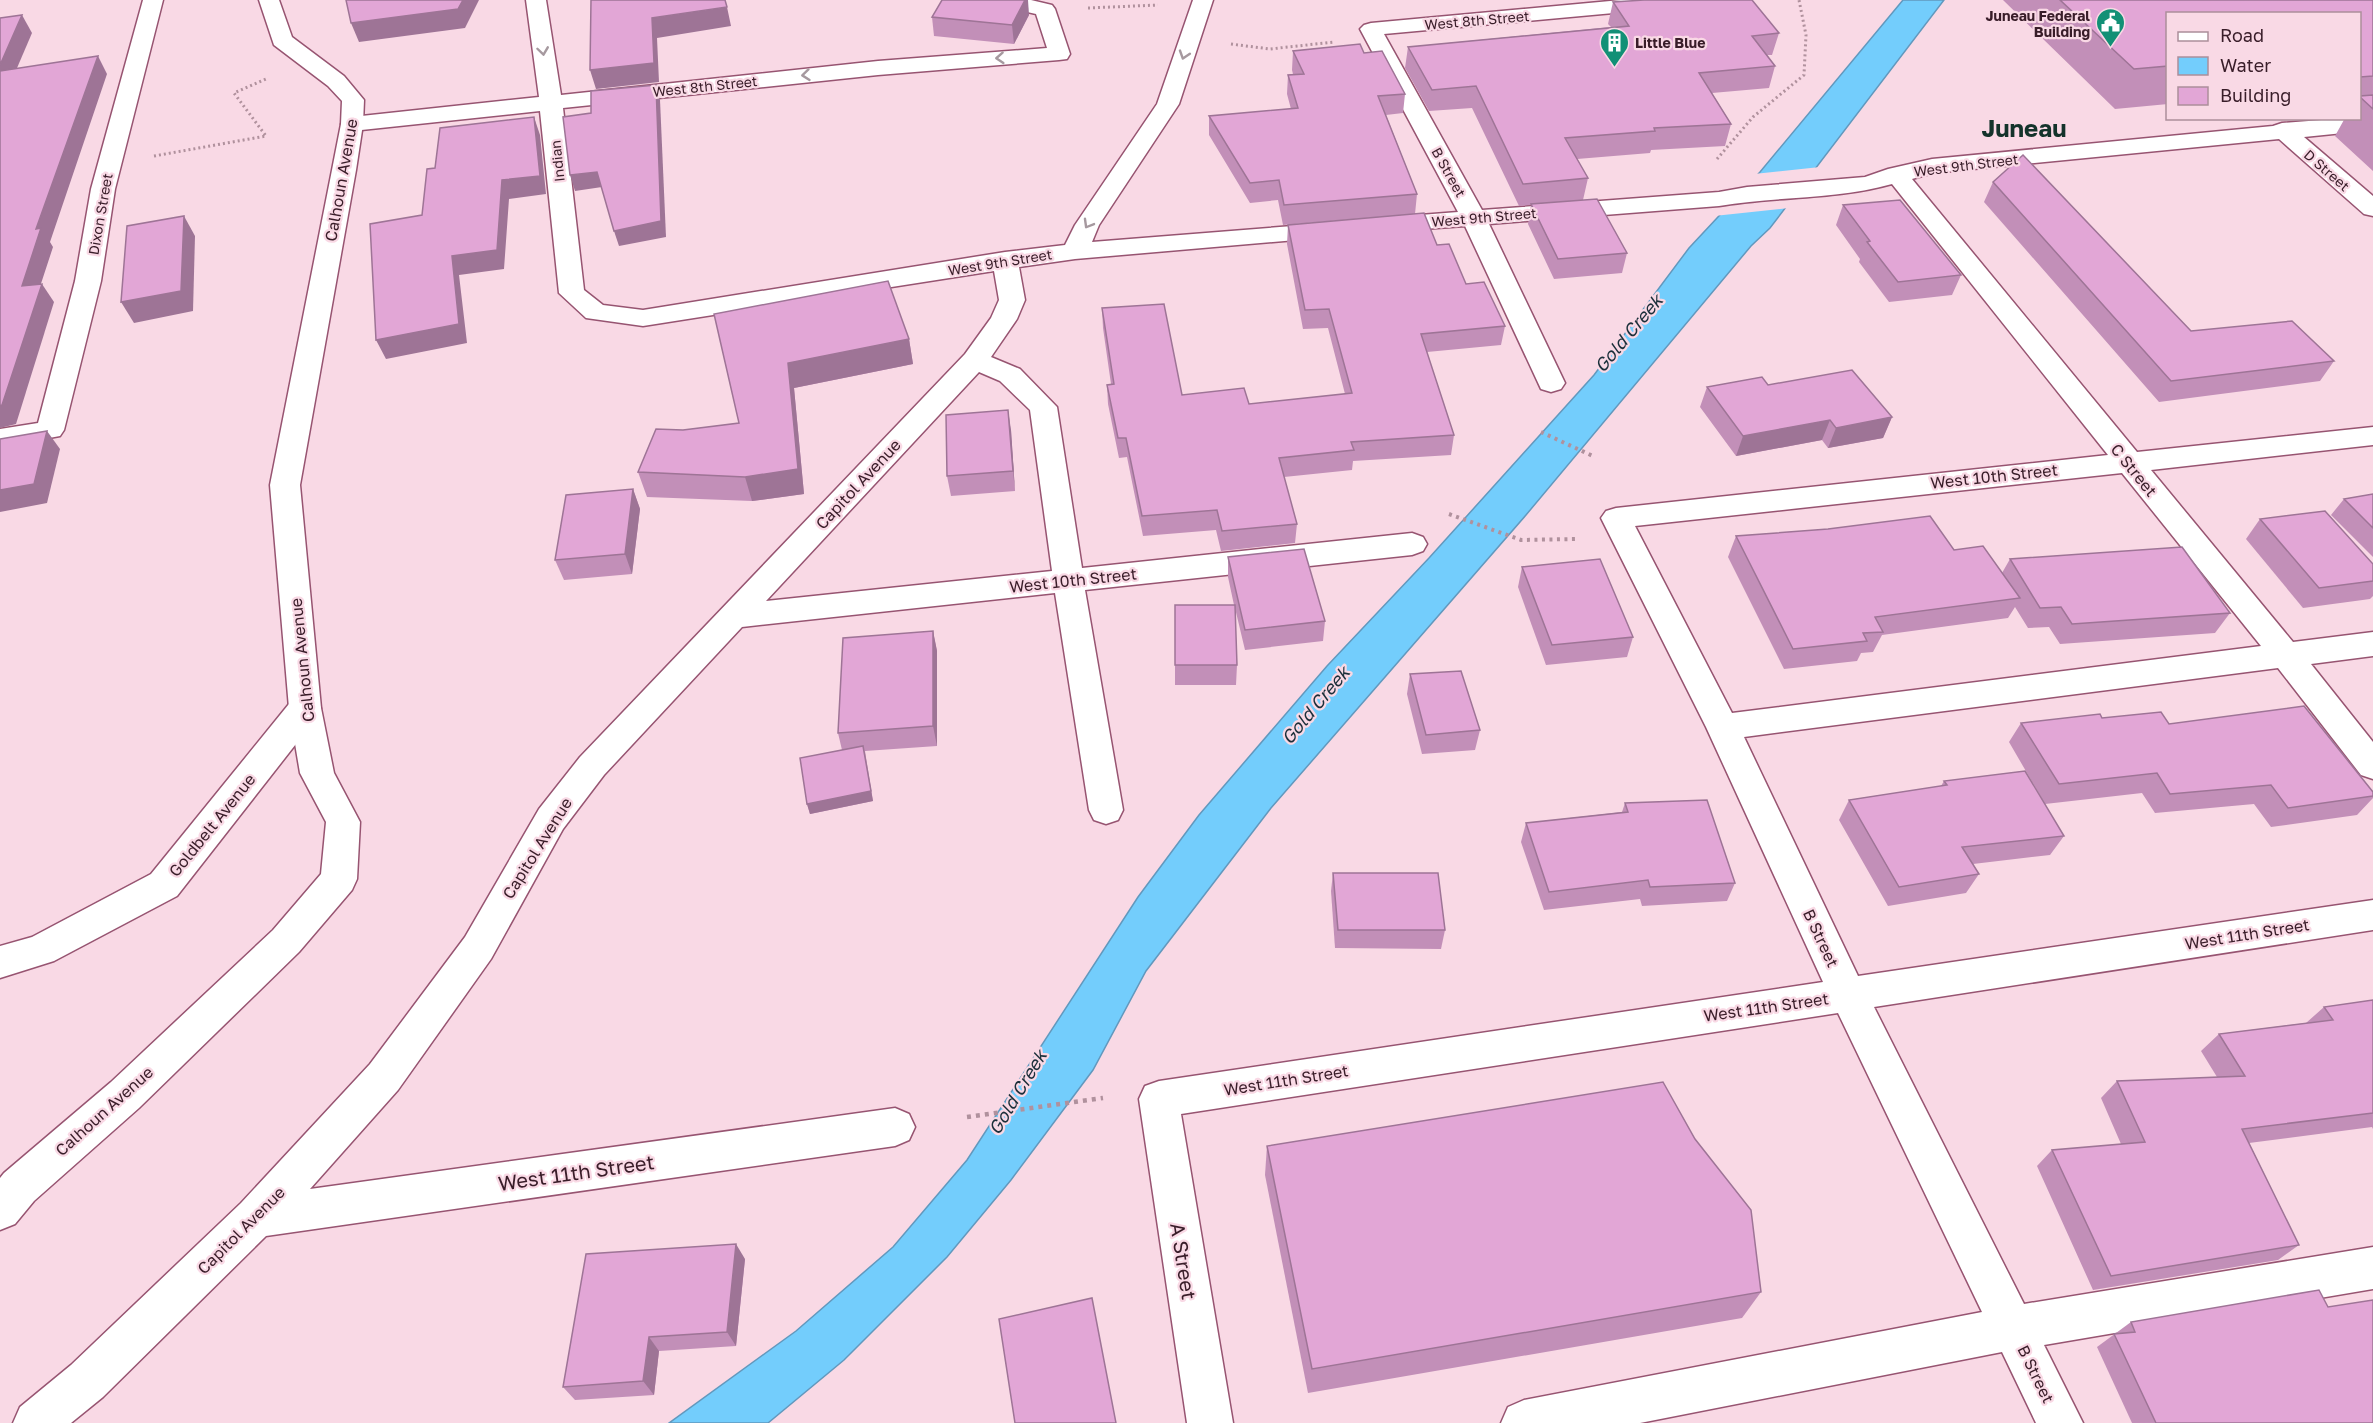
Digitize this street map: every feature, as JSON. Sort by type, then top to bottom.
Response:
[{"type":"street","name":"Dixon Street","points":[[0,438],[50,430],[88,282],[109,164],[153,0]]},
{"type":"street","name":"Calhoun Avenue","points":[[0,1210],[19,1186],[125,1095],[278,949],[339,879],[344,822],[317,773],[305,708],[285,485],[352,124],[353,100],[336,81],[282,40],[269,0]]},
{"type":"street","name":"Indian","points":[[536,0],[551,102],[568,273],[572,293],[595,312]]},
{"type":"street","points":[[998,0],[1045,9]]},
{"type":"street","name":"West 8th Street","points":[[1371,29],[1690,0]]},
{"type":"street","points":[[1075,250],[1087,225],[1168,104],[1202,2]]},
{"type":"street","name":"West 8th Street","points":[[352,124],[878,68],[1059,54],[1045,9]]},
{"type":"street","name":"B Street","points":[[1371,29],[1474,218],[1551,383]]},
{"type":"street","name":"West 9th Street","points":[[595,312],[643,318],[1075,250],[1679,202],[1866,184],[1932,166],[2090,152],[2282,130],[2373,123]]},
{"type":"street","name":"D Street","points":[[2282,130],[2373,209]]},
{"type":"street","name":"C Street","points":[[1896,174],[2286,654],[2373,766]]},
{"type":"street","name":"Capitol Avenue","points":[[36,1423],[87,1381],[256,1217],[335,1134],[391,1067],[478,948],[551,819],[592,766],[975,360],[1004,319],[1012,300],[1005,260]]},
{"type":"street","points":[[975,360],[1010,375],[1043,407],[1068,581],[1106,810]]},
{"type":"street","name":"West 10th Street","points":[[1616,518],[2373,436]]},
{"type":"street","name":"B Street","points":[[1616,518],[1723,727],[1848,995],[2060,1423]]},
{"type":"street","name":"West 10th Street","points":[[735,616],[1412,544]]},
{"type":"street","points":[[1723,727],[2373,644]]},
{"type":"street","name":"Goldbelt Avenue","points":[[0,962],[41,950],[164,885],[305,708]]},
{"type":"street","name":"West 11th Street","points":[[1159,1099],[2373,915]]},
{"type":"street","name":"A Street","points":[[1159,1099],[1210,1423]]},
{"type":"street","name":"West 11th Street","points":[[256,1217],[896,1127]]},
{"type":"street","points":[[1524,1423],[2013,1328],[2373,1268]]},
{"type":"path","points":[[1713,163],[1753,117],[1804,75],[1806,35],[1799,0]]},
{"type":"path","points":[[1045,9],[1202,2]]},
{"type":"path","points":[[1189,40],[1270,49],[1335,42]]},
{"type":"path","points":[[109,164],[266,136],[234,93],[309,61]]},
{"type":"path","points":[[1540,432],[1595,457]]},
{"type":"path","points":[[1449,514],[1521,540],[1577,539]]},
{"type":"path","points":[[967,1117],[1103,1098]]},
{"type":"water","name":"Gold Creek","points":[[1903,0],[1944,0],[1770,228],[1751,246],[1526,515],[1271,808],[1146,971],[1093,1070],[1011,1180],[947,1257],[844,1360],[768,1423],[669,1423],[796,1331],[893,1247],[967,1160],[1138,897],[1199,815],[1327,666],[1429,558],[1594,375],[1689,248],[1760,172]]},
{"type":"pier","points":[[1820,167],[1789,208],[1714,216],[1754,174]]},
{"type":"building","points":[[346,0],[463,0],[458,9],[351,23]]},
{"type":"building","points":[[591,0],[725,0],[727,7],[652,18],[654,63],[590,70]]},
{"type":"building","points":[[942,0],[1025,0],[1012,25],[932,17]]},
{"type":"building","points":[[1752,0],[1779,33],[1752,36],[1775,66],[1699,73],[1731,124],[1654,128],[1655,131],[1565,138],[1588,178],[1523,184],[1476,86],[1432,90],[1408,47],[1629,26],[1613,2]]},
{"type":"building","points":[[2060,0],[2373,0],[2373,76],[2361,77],[2361,12],[2166,12],[2166,66],[2134,69]]},
{"type":"building","points":[[22,15],[0,65],[0,18]]},
{"type":"building","points":[[1360,44],[1364,53],[1382,51],[1405,94],[1378,96],[1417,194],[1284,205],[1279,180],[1250,183],[1209,116],[1298,108],[1288,75],[1304,74],[1293,51]]},
{"type":"building","points":[[98,56],[36,229],[41,228],[22,286],[42,284],[0,406],[0,71]]},
{"type":"building","points":[[656,85],[661,221],[614,231],[597,172],[570,175],[563,117],[591,113],[591,91]]},
{"type":"building","points":[[2373,95],[2373,109],[2361,98],[2361,96]]},
{"type":"building","points":[[534,117],[540,176],[502,180],[497,250],[452,256],[459,324],[376,340],[370,224],[422,215],[427,169],[435,168],[440,128]]},
{"type":"building","points":[[2023,155],[2191,331],[2292,321],[2334,361],[2171,381],[1993,182]]},
{"type":"building","points":[[1597,199],[1627,253],[1558,259],[1531,204]]},
{"type":"building","points":[[1900,200],[1961,275],[1898,282],[1867,242],[1870,241],[1843,205]]},
{"type":"building","points":[[1424,213],[1437,245],[1449,244],[1466,284],[1484,282],[1505,326],[1421,334],[1454,435],[1351,442],[1354,450],[1279,458],[1297,524],[1222,531],[1217,510],[1142,516],[1126,438],[1118,438],[1107,385],[1114,384],[1102,308],[1164,304],[1182,395],[1244,388],[1249,404],[1352,393],[1329,309],[1305,310],[1288,225]]},
{"type":"building","points":[[184,216],[181,291],[121,302],[127,226]]},
{"type":"building","points":[[888,281],[909,339],[788,363],[798,469],[745,477],[638,472],[656,429],[683,430],[739,423],[714,314]]},
{"type":"building","points":[[1852,370],[1892,417],[1836,428],[1830,420],[1743,436],[1707,387],[1762,377],[1768,385]]},
{"type":"building","points":[[1008,410],[1013,471],[947,476],[946,415]]},
{"type":"building","points":[[47,431],[34,484],[0,490],[0,439]]},
{"type":"building","points":[[633,489],[625,554],[555,560],[566,495]]},
{"type":"building","points":[[2373,494],[2373,528],[2344,499]]},
{"type":"building","points":[[2325,511],[2373,564],[2373,581],[2319,588],[2260,519]]},
{"type":"building","points":[[1930,516],[1954,550],[1983,546],[2020,598],[1875,617],[1883,632],[1863,633],[1867,641],[1793,649],[1736,536],[1828,529]]},
{"type":"building","points":[[2182,547],[2230,613],[2072,624],[2061,607],[2040,608],[2010,559]]},
{"type":"building","points":[[1304,549],[1325,621],[1245,630],[1228,557]]},
{"type":"building","points":[[1600,559],[1633,637],[1552,645],[1522,567]]},
{"type":"building","points":[[1175,605],[1235,605],[1237,665],[1175,665]]},
{"type":"building","points":[[933,631],[933,726],[838,733],[843,638]]},
{"type":"building","points":[[1461,671],[1480,730],[1426,735],[1410,674]]},
{"type":"building","points":[[2304,706],[2373,792],[2373,796],[2288,808],[2271,785],[2170,794],[2157,773],[2059,784],[2021,723],[2100,714],[2102,718],[2161,712],[2169,724]]},
{"type":"building","points":[[863,746],[871,791],[807,804],[800,758]]},
{"type":"building","points":[[2025,771],[2064,836],[1962,847],[1979,874],[1899,887],[1849,800],[1947,785],[1944,781]]},
{"type":"building","points":[[1707,800],[1735,883],[1650,887],[1648,880],[1549,892],[1526,823],[1628,812],[1625,803]]},
{"type":"building","points":[[1333,873],[1438,873],[1445,930],[1338,930]]},
{"type":"building","points":[[2373,1000],[2373,1113],[2242,1129],[2299,1245],[2111,1276],[2052,1150],[2145,1142],[2117,1081],[2245,1076],[2219,1034],[2333,1020],[2324,1007]]},
{"type":"building","points":[[1663,1082],[1695,1139],[1751,1210],[1761,1292],[1312,1369],[1267,1146]]},
{"type":"building","points":[[736,1244],[727,1332],[649,1337],[643,1381],[563,1387],[586,1254]]},
{"type":"building","points":[[2319,1290],[2328,1307],[2373,1300],[2373,1423],[2156,1423],[2114,1334],[2135,1332],[2131,1322]]},
{"type":"building","points":[[1092,1298],[1116,1423],[1015,1423],[999,1319]]},
{"type":"place","name":"Juneau Federal Building","points":[[2111,48]]},
{"type":"place","name":"Little Blue","points":[[1614,68]]},
{"type":"district","name":"Juneau","points":[[2024,127]]}]
